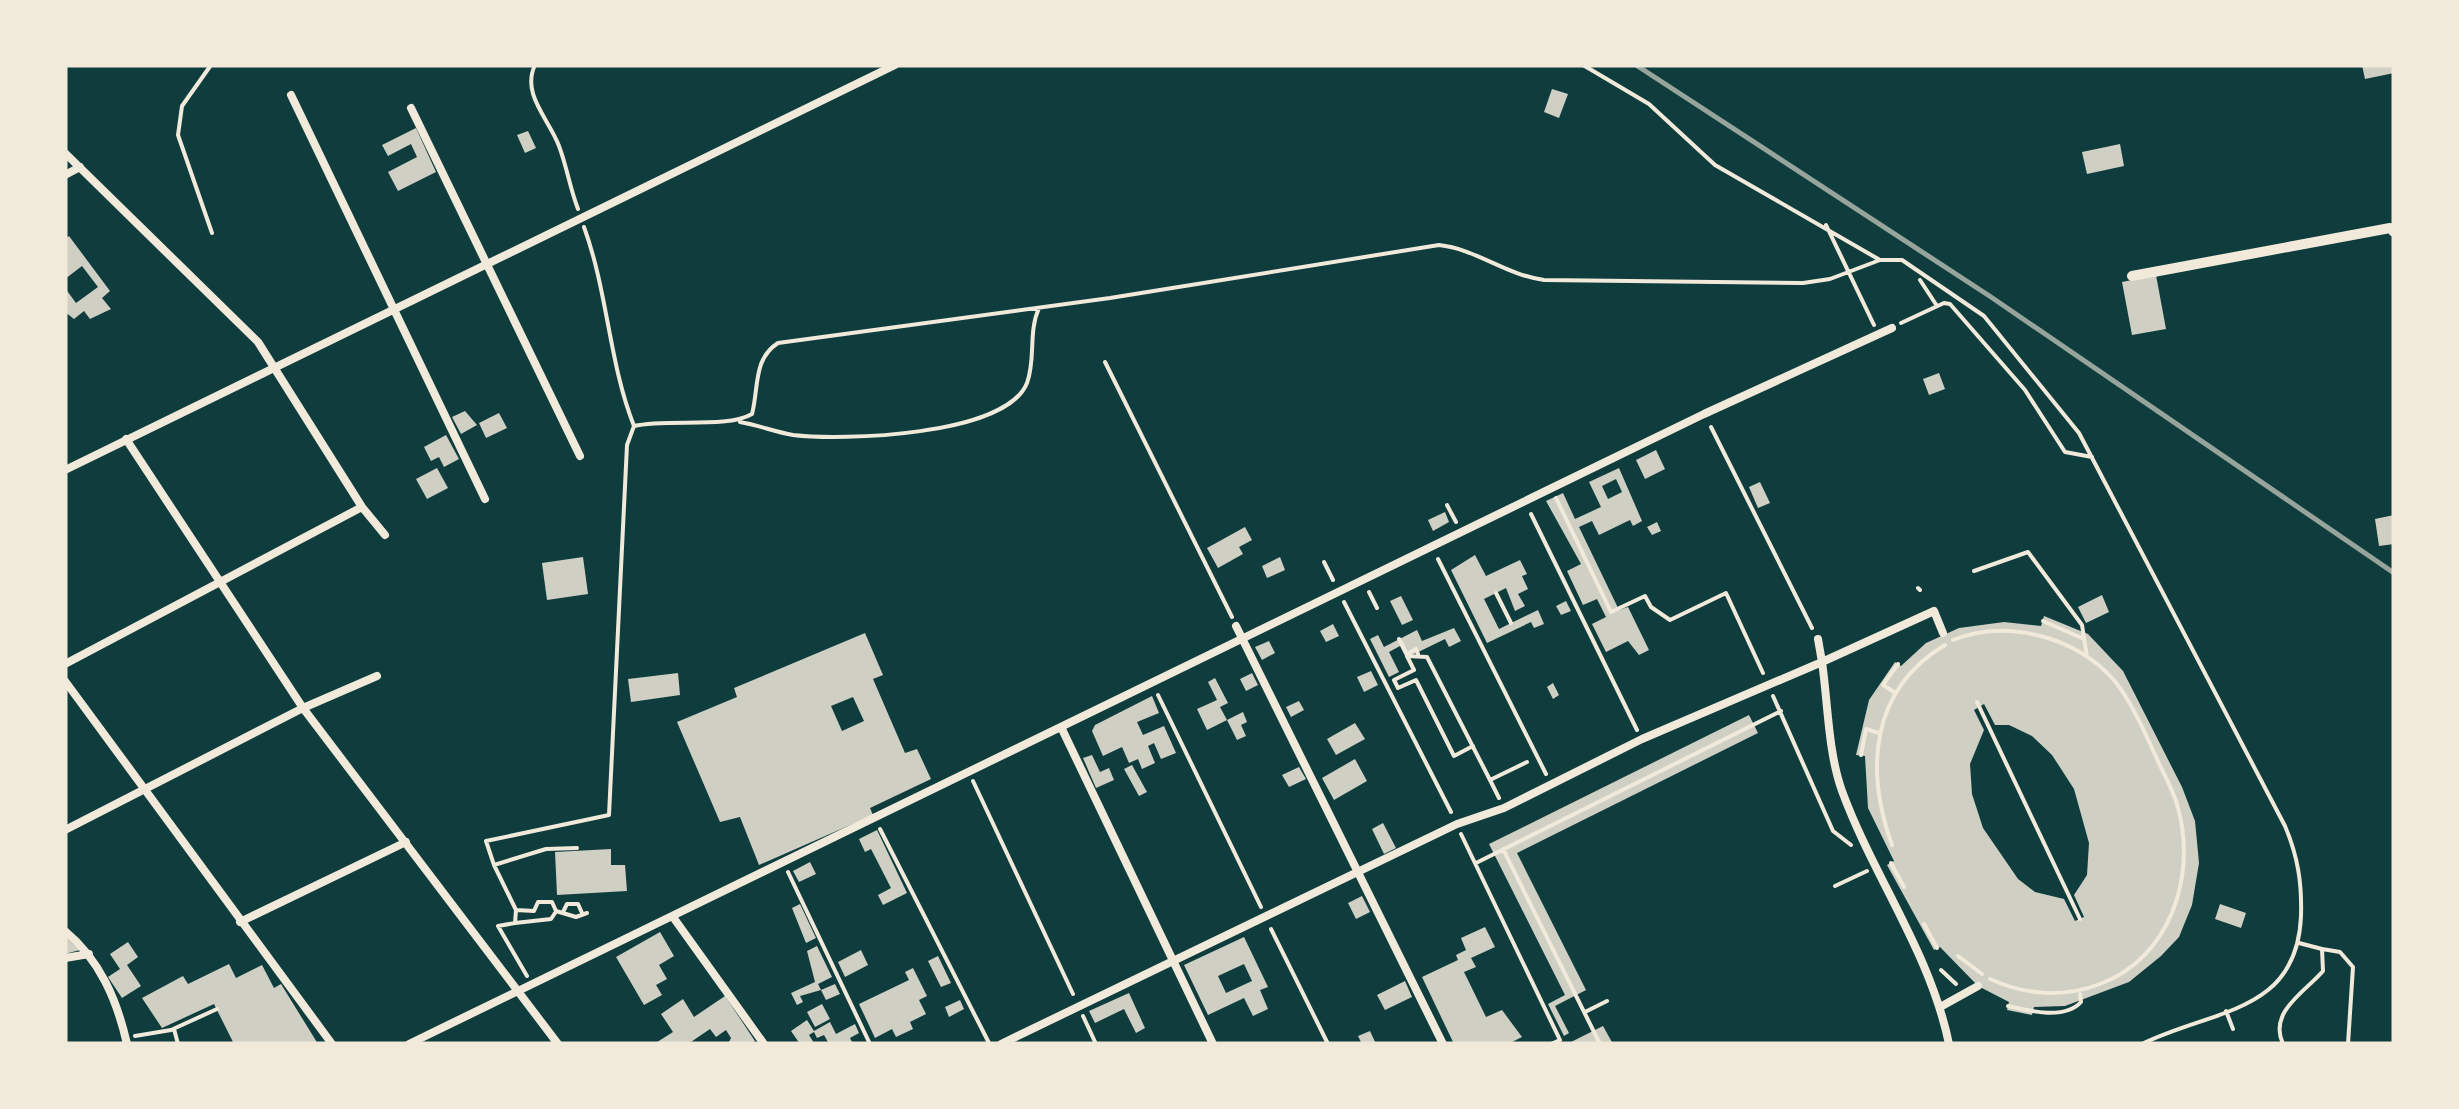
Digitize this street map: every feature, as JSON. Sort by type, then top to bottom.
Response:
[{"type":"street","points":[[66,467],[896,65]]},
{"type":"street","points":[[291,95],[485,499]]},
{"type":"street","points":[[411,108],[580,456]]},
{"type":"street","points":[[65,153],[258,342],[362,507],[385,535]]},
{"type":"street","points":[[65,174],[80,167]]},
{"type":"street","points":[[2132,276],[2390,228],[2394,232]]},
{"type":"street","points":[[409,1044],[876,820],[1338,590],[1892,328]]},
{"type":"street","points":[[126,439],[303,708],[558,1044]]},
{"type":"street","points":[[65,664],[362,507]]},
{"type":"street","points":[[1001,1044],[1456,824],[1504,808],[1696,714],[1769,686],[1934,610],[1943,633]]},
{"type":"street","points":[[1236,626],[1443,1044]]},
{"type":"street","points":[[1818,638],[1840,788],[1919,950],[1942,1006],[1949,1044]]},
{"type":"street","points":[[65,830],[303,708],[377,676]]},
{"type":"street","points":[[65,680],[332,1044]]},
{"type":"street","points":[[1061,727],[1213,1044]]},
{"type":"street","points":[[240,922],[406,842]]},
{"type":"street","points":[[673,917],[764,1044]]},
{"type":"street","points":[[65,932],[89,954],[113,996],[126,1041]]},
{"type":"street","points":[[65,958],[89,954]]},
{"type":"street","points":[[1942,1006],[1978,986]]},
{"type":"path","points":[[145,65],[178,65]]},
{"type":"path","points":[[211,65],[182,106],[178,136],[212,233]]},
{"type":"path","points":[[536,65],[530,80],[532,95],[559,146],[570,188]]},
{"type":"path","points":[[1583,65],[1649,104],[1715,165],[1826,225],[1880,260]]},
{"type":"path","points":[[1826,225],[1870,318]]},
{"type":"path","points":[[514,924],[516,910],[486,841],[608,815],[628,446],[634,426],[624,400],[605,290],[590,242]]},
{"type":"path","points":[[738,421],[752,414],[759,365],[765,351],[778,342],[1039,308],[1438,246],[1460,248],[1517,277],[1544,280],[1830,279],[1880,260],[1910,262],[1984,316],[2057,403],[2092,457],[2293,844],[2302,884],[2299,943],[2293,965],[2271,990],[2142,1044]]},
{"type":"path","points":[[1920,280],[1937,306]]},
{"type":"path","points":[[1892,328],[1944,302],[1958,310],[2024,390],[2065,452],[2092,457]]},
{"type":"path","points":[[634,426],[662,420],[738,421],[790,434],[857,438],[919,432],[978,417],[1015,400],[1027,383],[1032,324],[1039,308]]},
{"type":"path","points":[[1105,362],[1236,626]]},
{"type":"path","points":[[1704,414],[1818,638]]},
{"type":"path","points":[[1556,497],[1611,612],[1645,596],[1670,620],[1726,593],[1760,667]]},
{"type":"path","points":[[1447,506],[1461,531]]},
{"type":"path","points":[[1530,512],[1636,728]]},
{"type":"path","points":[[1974,572],[2028,552],[2082,625],[2086,657]]},
{"type":"path","points":[[1436,556],[1544,771]]},
{"type":"path","points":[[1324,562],[1560,1040],[1551,1044]]},
{"type":"path","points":[[1362,579],[1377,608]]},
{"type":"path","points":[[1496,593],[1511,623]]},
{"type":"path","points":[[2043,621],[2086,640]]},
{"type":"path","points":[[1892,845],[1875,782],[1879,733],[1894,692],[1932,654],[1956,639],[1988,631],[2022,632],[2054,640],[2086,657],[2114,681],[2148,738],[2178,806],[2186,853],[2169,924],[2144,956],[2114,979],[2079,992],[2013,988],[1992,980],[1958,956]]},
{"type":"path","points":[[1399,639],[1406,654],[1416,650],[1421,660],[1427,656],[1504,808]]},
{"type":"path","points":[[1418,654],[1407,656],[1414,670],[1394,680],[1398,688],[1416,680],[1454,756],[1473,746]]},
{"type":"path","points":[[1894,692],[1883,686],[1898,664]]},
{"type":"path","points":[[1151,682],[1328,1044]]},
{"type":"path","points":[[1769,686],[1834,832],[1877,866],[1835,886]]},
{"type":"path","points":[[1977,702],[2080,919]]},
{"type":"path","points":[[1475,863],[1780,712]]},
{"type":"path","points":[[1861,755],[1866,729],[1879,733]]},
{"type":"path","points":[[1490,780],[1527,762]]},
{"type":"path","points":[[968,772],[1096,1044]]},
{"type":"path","points":[[876,820],[990,1044]]},
{"type":"path","points":[[494,864],[546,849],[577,848]]},
{"type":"path","points":[[1503,849],[1600,1044]]},
{"type":"path","points":[[784,863],[870,1044]]},
{"type":"path","points":[[1891,863],[1904,887]]},
{"type":"path","points":[[532,984],[498,926],[551,919],[560,912],[568,904],[578,904],[584,913],[568,916],[560,912],[552,902],[538,902],[534,911]]},
{"type":"path","points":[[516,910],[534,911]]},
{"type":"path","points":[[534,911],[538,919]]},
{"type":"path","points":[[1924,924],[1937,948]]},
{"type":"path","points":[[2299,943],[2340,952],[2352,967],[2348,1044]]},
{"type":"path","points":[[2284,1044],[2279,1034],[2281,1016],[2324,971],[2322,949]]},
{"type":"path","points":[[1919,950],[1966,992]]},
{"type":"path","points":[[2008,1006],[2033,1011],[2074,1010],[2081,1002],[2079,992]]},
{"type":"path","points":[[1585,1012],[1607,1001]]},
{"type":"path","points":[[126,1041],[174,1029],[216,1009]]},
{"type":"path","points":[[2226,1011],[2233,1029]]},
{"type":"path","points":[[174,1029],[178,1044]]},
{"type":"building","points":[[2362,65],[2394,65],[2394,73],[2365,79]]},
{"type":"building","points":[[1552,89],[1568,94],[1559,118],[1544,112]]},
{"type":"building","points":[[416,128],[436,172],[398,191],[388,172],[417,157],[411,144],[388,156],[382,145]]},
{"type":"building","points":[[528,131],[536,148],[525,153],[517,135]]},
{"type":"building","points":[[2120,144],[2124,166],[2087,174],[2082,152]]},
{"type":"building","points":[[69,236],[110,291],[102,298],[111,309],[90,319],[84,311],[74,319],[65,312],[65,288],[76,303],[98,287],[82,266],[65,279],[65,239]]},
{"type":"building","points":[[2156,275],[2166,329],[2132,335],[2122,282]]},
{"type":"building","points":[[1939,373],[1945,389],[1929,395],[1923,379]]},
{"type":"building","points":[[465,411],[477,425],[461,434],[452,417]]},
{"type":"building","points":[[499,413],[507,428],[486,438],[479,423]]},
{"type":"building","points":[[446,435],[459,459],[444,467],[439,457],[431,461],[424,447]]},
{"type":"building","points":[[1656,450],[1665,469],[1645,479],[1636,460]]},
{"type":"building","points":[[437,468],[448,488],[427,499],[416,479]]},
{"type":"building","points":[[1619,468],[1642,521],[1633,526],[1630,520],[1599,535],[1592,521],[1579,527],[1619,610],[1628,607],[1649,650],[1639,655],[1628,641],[1606,652],[1592,624],[1606,617],[1597,599],[1583,605],[1567,571],[1581,564],[1546,501],[1563,493],[1575,519],[1601,507],[1589,482]],"holes":[[[1616,479],[1622,492],[1608,499],[1602,486]]]},
{"type":"building","points":[[1760,482],[1770,503],[1758,508],[1749,487]]},
{"type":"building","points":[[1445,512],[1449,522],[1433,531],[1428,520]]},
{"type":"building","points":[[2394,515],[2394,544],[2379,546],[2375,519]]},
{"type":"building","points":[[1657,522],[1661,531],[1652,535],[1647,527]]},
{"type":"building","points":[[1245,527],[1252,540],[1239,547],[1243,554],[1218,568],[1207,548]]},
{"type":"building","points":[[1475,555],[1486,576],[1520,560],[1527,574],[1522,576],[1528,589],[1518,594],[1525,606],[1515,611],[1506,588],[1484,599],[1499,629],[1538,610],[1544,624],[1534,628],[1531,622],[1487,643],[1451,570]]},
{"type":"building","points":[[583,557],[588,594],[547,600],[542,563]]},
{"type":"building","points":[[1280,557],[1285,570],[1267,578],[1262,566]]},
{"type":"building","points":[[2102,595],[2109,612],[2086,623],[2078,607]]},
{"type":"building","points":[[1401,596],[1413,620],[1402,625],[1390,601]]},
{"type":"building","points":[[1566,601],[1571,611],[1561,615],[1556,606]]},
{"type":"building","points":[[2044,616],[2088,634],[2123,671],[2182,787],[2195,821],[2199,863],[2192,905],[2179,937],[2161,956],[2129,982],[2065,1006],[2034,1007],[2032,1015],[2007,1010],[2009,1002],[1978,986],[1940,947],[1934,950],[1887,865],[1894,861],[1868,808],[1865,756],[1856,755],[1869,700],[1895,662],[1901,666],[1926,643],[1959,628],[2004,622],[2041,626]],"holes":[[[1984,704],[1995,725],[2009,725],[2032,736],[2052,755],[2074,789],[2089,843],[2087,875],[2074,895],[2084,917],[2075,921],[2064,899],[2035,892],[2018,879],[1983,828],[1972,794],[1970,764],[1984,730],[1974,710]]]},
{"type":"building","points":[[1333,624],[1339,636],[1326,642],[1320,631]]},
{"type":"building","points":[[1454,628],[1461,641],[1449,647],[1445,639],[1406,658],[1400,646],[1389,652],[1399,672],[1389,677],[1370,639],[1378,635],[1384,647],[1417,630],[1422,641]]},
{"type":"building","points":[[865,633],[883,675],[873,679],[905,753],[917,749],[931,779],[870,808],[873,815],[759,865],[740,817],[720,822],[677,722],[737,697],[734,688]],"holes":[[[853,697],[864,721],[842,731],[831,706]]]},
{"type":"building","points":[[1269,641],[1275,653],[1262,660],[1255,647]]},
{"type":"building","points":[[1371,671],[1378,685],[1364,692],[1357,677]]},
{"type":"building","points":[[678,673],[680,695],[631,702],[628,679]]},
{"type":"building","points":[[1252,673],[1258,685],[1246,691],[1240,679]]},
{"type":"building","points":[[1215,678],[1228,703],[1220,707],[1227,720],[1207,730],[1197,709],[1217,700],[1208,682]]},
{"type":"building","points":[[1553,683],[1559,695],[1553,699],[1547,687]]},
{"type":"building","points":[[1152,696],[1159,713],[1137,722],[1143,735],[1164,726],[1176,753],[1161,759],[1154,743],[1148,746],[1155,763],[1142,769],[1138,759],[1129,763],[1122,747],[1103,756],[1092,731],[1095,725]]},
{"type":"building","points":[[1299,701],[1304,710],[1291,717],[1286,707]]},
{"type":"building","points":[[1243,712],[1247,722],[1241,725],[1246,736],[1237,740],[1227,720]]},
{"type":"building","points":[[1749,715],[1758,733],[1517,853],[1586,990],[1555,1006],[1569,1033],[1564,1036],[1548,1004],[1565,995],[1489,844]]},
{"type":"building","points":[[1355,723],[1365,739],[1336,755],[1327,739]]},
{"type":"building","points":[[1092,755],[1100,772],[1109,768],[1114,780],[1096,788],[1083,758]]},
{"type":"building","points":[[1355,759],[1367,781],[1334,800],[1322,778]]},
{"type":"building","points":[[1132,765],[1147,792],[1139,796],[1124,769]]},
{"type":"building","points":[[1299,767],[1306,779],[1289,787],[1282,775]]},
{"type":"building","points":[[1383,823],[1396,848],[1384,854],[1372,829]]},
{"type":"building","points":[[877,830],[907,893],[883,905],[878,895],[891,888],[871,849],[865,852],[859,839]]},
{"type":"building","points":[[611,849],[611,865],[625,865],[627,891],[557,895],[555,852]]},
{"type":"building","points":[[810,862],[816,874],[799,882],[793,871]]},
{"type":"building","points":[[1362,896],[1370,912],[1356,919],[1348,903]]},
{"type":"building","points":[[800,904],[816,938],[806,943],[792,908]]},
{"type":"building","points":[[2220,904],[2246,913],[2241,928],[2215,919]]},
{"type":"building","points":[[1485,927],[1495,947],[1471,958],[1476,967],[1464,972],[1486,1017],[1502,1010],[1522,1037],[1508,1044],[1454,1044],[1422,977],[1458,960],[1456,955],[1466,950],[1461,938]]},
{"type":"building","points":[[660,932],[674,956],[659,965],[667,979],[656,985],[662,995],[644,1005],[616,957]]},
{"type":"building","points":[[65,936],[80,950],[65,954]]},
{"type":"building","points":[[1244,937],[1268,987],[1260,990],[1268,1009],[1253,1016],[1244,998],[1208,1015],[1184,965]],"holes":[[[1244,964],[1252,981],[1226,993],[1218,976]]]},
{"type":"building","points":[[128,942],[138,957],[127,965],[141,986],[122,998],[108,977],[120,969],[110,954]]},
{"type":"building","points":[[817,946],[832,977],[818,984],[821,990],[800,996],[803,1002],[797,1005],[791,993],[815,982],[807,951]]},
{"type":"building","points":[[861,950],[868,965],[845,977],[838,962]]},
{"type":"building","points":[[938,956],[951,983],[941,987],[928,961]]},
{"type":"building","points":[[229,964],[236,978],[262,965],[274,988],[281,984],[318,1044],[234,1044],[214,1004],[162,1028],[142,998],[183,976],[188,984]]},
{"type":"building","points":[[913,968],[927,996],[919,1000],[926,1014],[910,1022],[913,1029],[896,1037],[892,1029],[875,1038],[859,1004],[909,980],[905,972]]},
{"type":"building","points":[[1405,981],[1412,997],[1385,1010],[1377,995]]},
{"type":"building","points":[[835,984],[840,994],[826,1000],[821,990]]},
{"type":"building","points":[[1129,993],[1145,1028],[1136,1033],[1124,1009],[1095,1023],[1089,1011]]},
{"type":"building","points":[[725,996],[755,1041],[751,1044],[728,1044],[731,1038],[726,1030],[716,1037],[710,1029],[688,1044],[654,1044],[673,1032],[661,1014],[683,999],[694,1017]]},
{"type":"building","points":[[960,1000],[964,1009],[949,1017],[945,1007]]},
{"type":"building","points":[[822,1004],[830,1019],[815,1027],[807,1012]]},
{"type":"building","points":[[807,1020],[814,1031],[830,1022],[836,1034],[855,1024],[859,1033],[850,1038],[853,1044],[829,1044],[824,1035],[817,1038],[814,1032],[809,1035],[814,1043],[800,1044],[791,1031]]},
{"type":"building","points":[[1603,1026],[1613,1044],[1567,1044]]},
{"type":"building","points":[[1370,1031],[1376,1044],[1362,1044],[1358,1036]]},
{"type":"railway","points":[[1636,65],[1991,297],[2394,573]]}]
